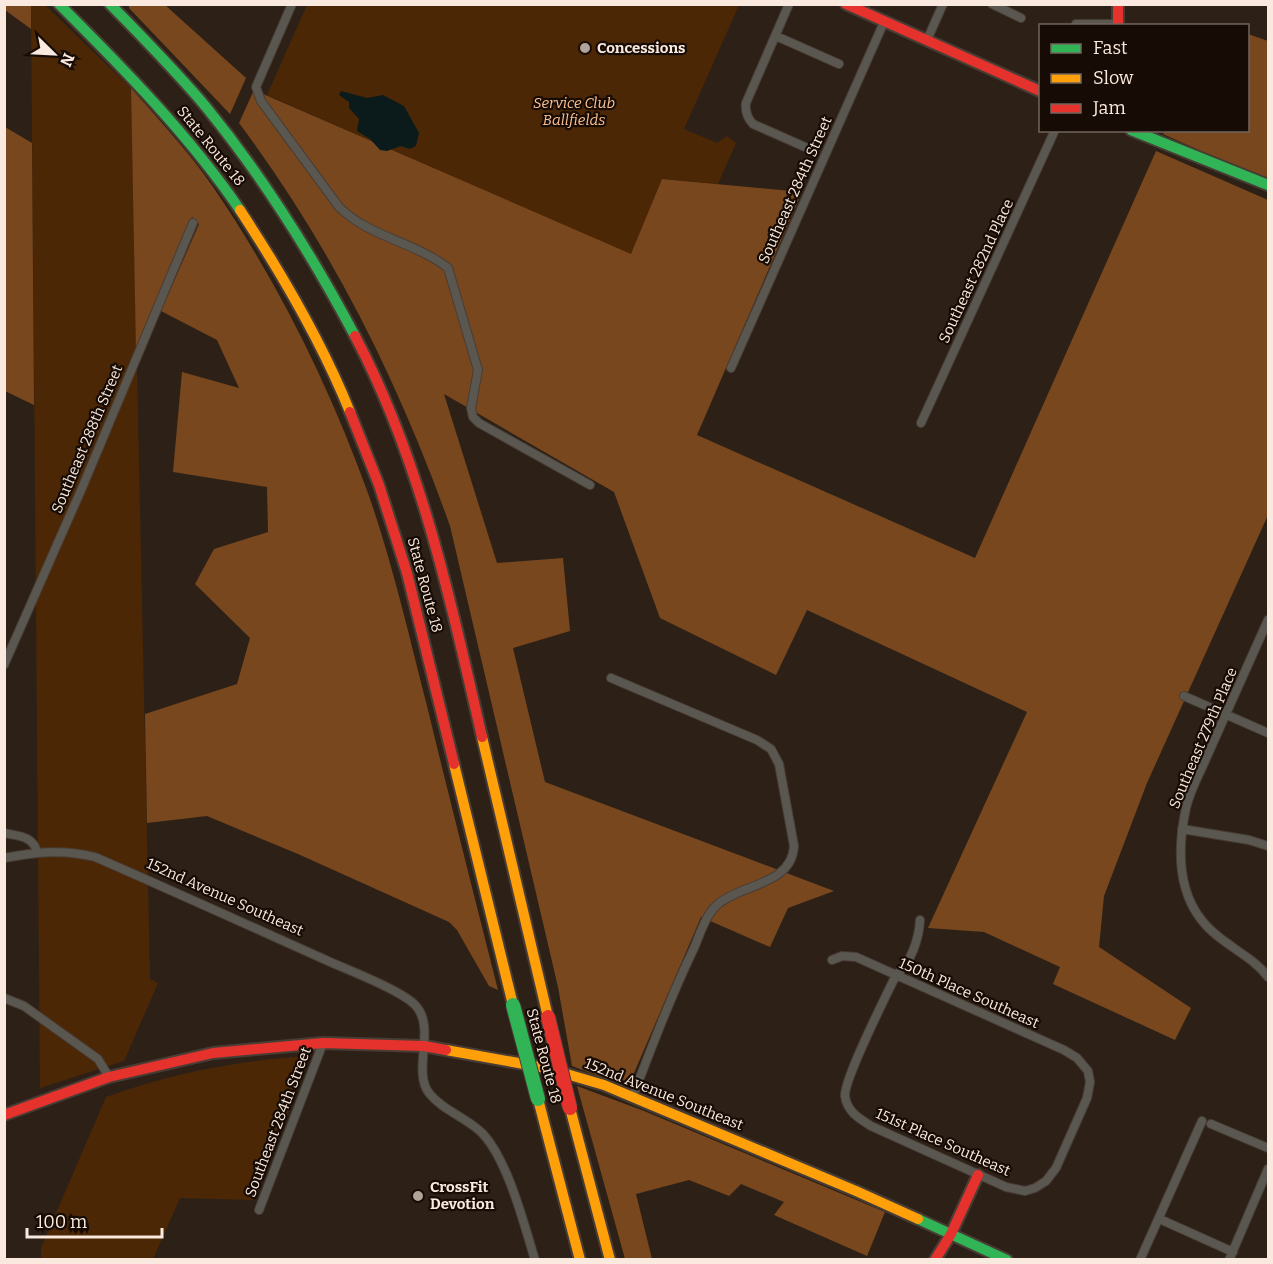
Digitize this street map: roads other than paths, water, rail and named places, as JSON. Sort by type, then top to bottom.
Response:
[{"type":"main road","name":"State Route 18","points":[[59,4],[118,63],[218,178],[266,250],[304,314],[344,397],[380,485],[406,573],[513,1005],[580,1260]]},
{"type":"main road","name":"State Route 18","points":[[110,4],[145,38],[204,105],[260,179],[307,248],[346,318],[384,396],[416,478],[445,573],[548,1017],[609,1260]]},
{"type":"main road","points":[[846,4],[1039,89]]},
{"type":"main road","points":[[1118,4],[1118,24]]},
{"type":"main road","points":[[1136,132],[1269,185]]},
{"type":"main road","points":[[4,1115],[109,1077],[213,1053],[323,1043],[424,1046]]},
{"type":"main road","name":"152nd Avenue Southeast","points":[[424,1046],[546,1068],[582,1077],[633,1096],[856,1191],[1007,1260]]},
{"type":"main road","points":[[935,1260],[951,1234],[978,1175]]},
{"type":"street","points":[[292,4],[256,87],[261,101],[339,207],[350,218],[420,251],[448,268],[478,370],[471,408],[473,417],[479,423],[590,485]]},
{"type":"street","points":[[789,4],[746,103],[747,116],[753,124],[814,151]]},
{"type":"street","points":[[927,40],[943,4]]},
{"type":"street","points":[[992,4],[1021,18]]},
{"type":"street","name":"Southeast 284th Street","points":[[731,368],[884,22]]},
{"type":"street","points":[[776,36],[839,64]]},
{"type":"street","name":"Southeast 282nd Place","points":[[921,423],[1054,132]]},
{"type":"street","name":"Southeast 288th Street","points":[[4,664],[84,482],[193,223]]},
{"type":"street","name":"Southeast 279th Place","points":[[1269,620],[1186,806],[1181,855],[1187,897],[1200,919],[1220,940],[1256,964],[1269,977]]},
{"type":"street","points":[[611,678],[757,740],[771,749],[779,764],[794,846],[794,853],[782,870],[769,881],[731,896],[717,905],[705,924],[679,979],[633,1096]]},
{"type":"street","points":[[1184,696],[1269,733]]},
{"type":"street","points":[[1182,829],[1249,840],[1269,846]]},
{"type":"street","points":[[4,832],[31,839],[37,852]]},
{"type":"street","name":"152nd Avenue Southeast","points":[[4,858],[37,852],[65,851],[95,857],[410,1000],[418,1008],[423,1019],[424,1046]]},
{"type":"street","points":[[896,975],[904,969],[908,960],[920,932],[920,920]]},
{"type":"street","name":"150th Place Southeast","points":[[832,960],[842,956],[852,956],[1064,1050],[1077,1058],[1088,1071],[1090,1082],[1087,1098],[1056,1168],[1046,1181],[1035,1188]]},
{"type":"street","name":"151st Place Southeast","points":[[896,975],[852,1073],[845,1096],[855,1117],[1006,1187],[1025,1191],[1035,1188]]},
{"type":"street","points":[[4,998],[24,1006],[98,1059],[109,1077]]},
{"type":"street","name":"Southeast 284th Street","points":[[259,1210],[323,1043]]},
{"type":"street","points":[[424,1046],[423,1079],[425,1087],[438,1102],[475,1127],[490,1143],[514,1192],[535,1260]]},
{"type":"street","points":[[1140,1260],[1207,1122],[1269,1148]]},
{"type":"street","points":[[1164,1221],[1231,1256],[1269,1169]]},
{"type":"place","name":"Concessions","points":[[585,48]]},
{"type":"place","name":"CrossFit Devotion","points":[[418,1196]]},
{"type":"park label","name":"Service Club Ballfields","points":[[574,112]]}]
